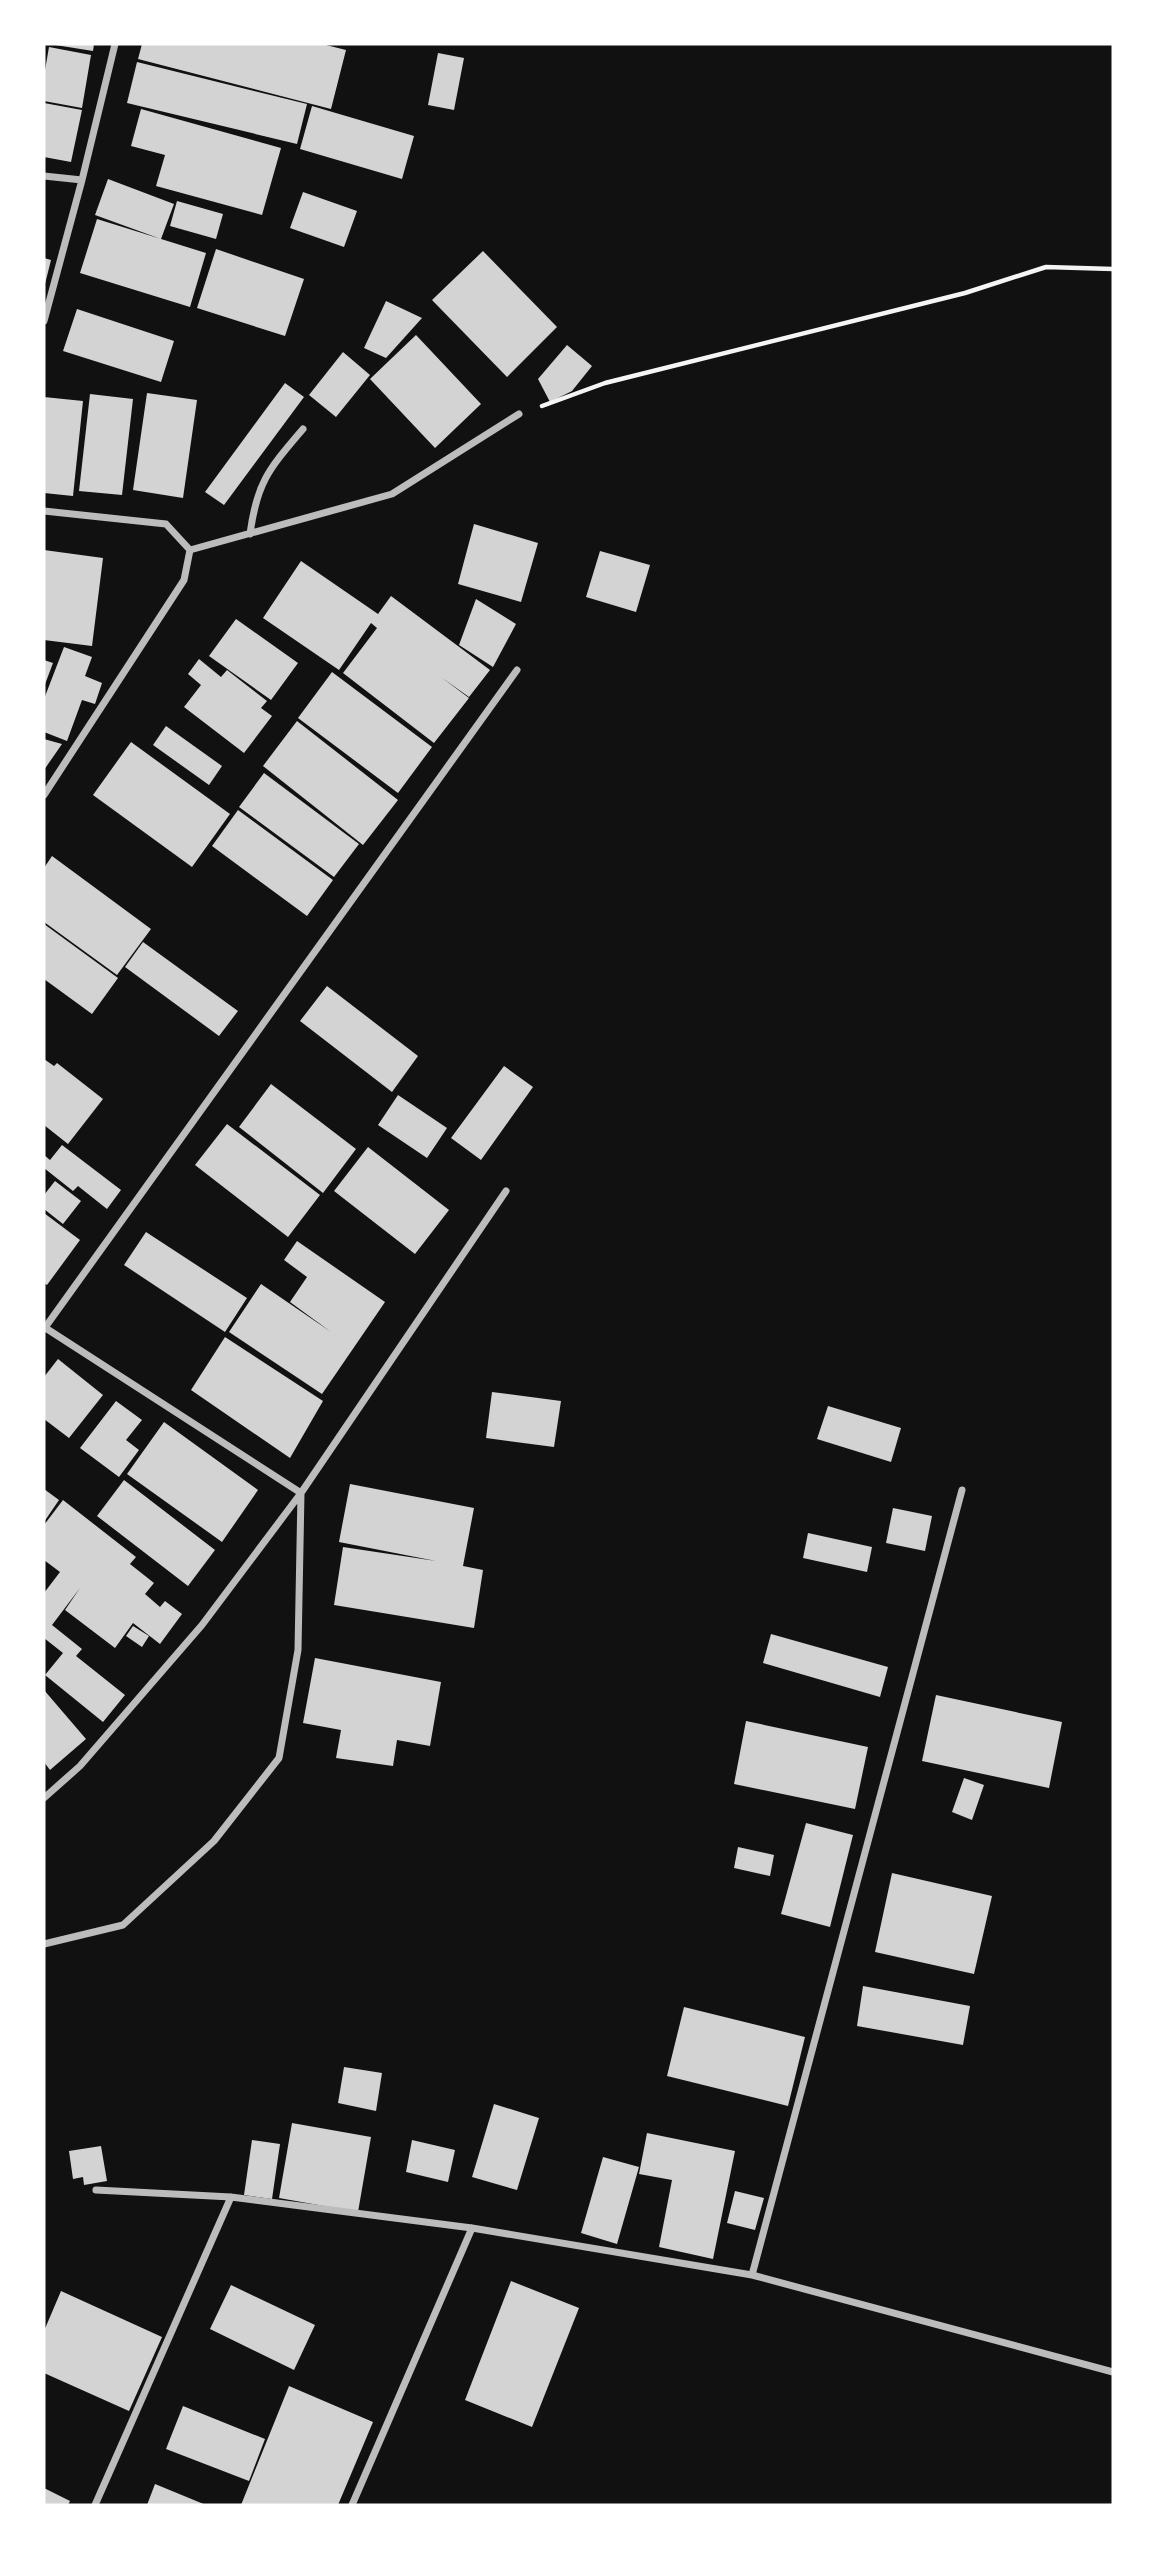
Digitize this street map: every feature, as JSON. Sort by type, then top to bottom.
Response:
[{"type":"street","points":[[44,321],[115,44]]},
{"type":"street","points":[[44,176],[82,180]]},
{"type":"street","points":[[190,550],[392,494],[519,414]]},
{"type":"street","points":[[250,534],[254,503],[267,472],[303,429]]},
{"type":"street","points":[[44,511],[166,524],[190,550]]},
{"type":"street","points":[[44,795],[184,580],[190,550]]},
{"type":"street","points":[[301,1493],[44,1328],[517,670]]},
{"type":"street","points":[[44,1798],[80,1766],[201,1625],[301,1493],[506,1191]]},
{"type":"street","points":[[752,2275],[962,1490]]},
{"type":"street","points":[[44,1944],[122,1925],[214,1841],[279,1758],[298,1650],[301,1493]]},
{"type":"street","points":[[96,2190],[230,2197],[472,2228],[752,2275],[1113,2372]]},
{"type":"street","points":[[95,2505],[230,2197]]},
{"type":"street","points":[[352,2505],[472,2228]]},
{"type":"path","points":[[519,414],[605,383],[965,293],[1046,267],[1113,269]]},
{"type":"building","points":[[49,44],[94,44],[93,51]]},
{"type":"building","points":[[142,44],[322,44],[346,50],[331,109],[138,59]]},
{"type":"building","points":[[49,47],[91,55],[82,108],[44,101],[44,76]]},
{"type":"building","points":[[438,53],[464,58],[454,110],[428,105]]},
{"type":"building","points":[[137,62],[307,104],[297,144],[127,103]]},
{"type":"building","points":[[44,103],[82,110],[71,162],[44,157]]},
{"type":"building","points":[[312,106],[414,136],[402,179],[300,149]]},
{"type":"building","points":[[141,109],[281,148],[262,215],[156,186],[165,155],[131,146]]},
{"type":"building","points":[[108,179],[174,204],[161,239],[95,215]]},
{"type":"building","points":[[303,192],[357,211],[344,247],[290,228]]},
{"type":"building","points":[[177,201],[223,214],[216,239],[170,226]]},
{"type":"building","points":[[97,219],[206,253],[190,307],[80,273]]},
{"type":"building","points":[[216,249],[304,279],[285,336],[197,308]]},
{"type":"building","points":[[483,251],[557,327],[507,377],[432,300]]},
{"type":"building","points":[[44,258],[51,260],[45,284],[44,284]]},
{"type":"building","points":[[386,301],[422,318],[386,358],[364,348]]},
{"type":"building","points":[[77,309],[174,341],[161,382],[63,351]]},
{"type":"building","points":[[416,335],[481,404],[435,448],[370,379]]},
{"type":"building","points":[[567,345],[592,366],[572,391],[550,402],[538,379]]},
{"type":"building","points":[[343,352],[370,375],[336,417],[309,395]]},
{"type":"building","points":[[285,383],[304,397],[224,505],[205,492]]},
{"type":"building","points":[[147,393],[197,400],[183,498],[133,490]]},
{"type":"building","points":[[90,394],[133,399],[122,495],[79,491]]},
{"type":"building","points":[[44,397],[83,401],[73,496],[44,493]]},
{"type":"building","points":[[474,524],[538,543],[521,602],[458,584]]},
{"type":"building","points":[[44,550],[103,558],[92,646],[44,640]]},
{"type":"building","points":[[600,551],[650,565],[636,612],[586,597]]},
{"type":"building","points":[[301,561],[378,614],[391,596],[490,670],[469,697],[441,677],[469,698],[434,743],[343,673],[377,628],[371,623],[339,670],[263,618]]},
{"type":"building","points":[[476,599],[516,624],[493,667],[459,645]]},
{"type":"building","points":[[236,619],[298,663],[271,700],[209,656]]},
{"type":"building","points":[[64,647],[92,657],[85,676],[102,683],[95,704],[82,700],[67,741],[44,732],[44,699]]},
{"type":"building","points":[[199,659],[221,677],[227,670],[267,701],[261,708],[272,716],[244,753],[184,707],[201,685],[188,674]]},
{"type":"building","points":[[44,660],[53,663],[44,687]]},
{"type":"building","points":[[332,672],[432,747],[398,793],[298,718]]},
{"type":"building","points":[[297,721],[398,800],[363,845],[263,766]]},
{"type":"building","points":[[166,726],[222,766],[209,785],[153,745]]},
{"type":"building","points":[[44,739],[62,744],[44,770]]},
{"type":"building","points":[[131,742],[230,814],[192,867],[93,795]]},
{"type":"building","points":[[264,773],[359,844],[334,877],[239,807]]},
{"type":"building","points":[[238,810],[333,880],[307,916],[212,846]]},
{"type":"building","points":[[52,856],[151,929],[117,975],[44,922],[44,868]]},
{"type":"building","points":[[44,924],[118,978],[92,1014],[44,979]]},
{"type":"building","points":[[143,942],[238,1011],[219,1036],[125,967]]},
{"type":"building","points":[[327,986],[418,1056],[392,1092],[300,1021]]},
{"type":"building","points":[[44,1059],[54,1066],[57,1063],[103,1099],[68,1144],[44,1125]]},
{"type":"building","points":[[504,1066],[533,1087],[481,1160],[451,1138]]},
{"type":"building","points":[[271,1084],[356,1149],[323,1193],[239,1127]]},
{"type":"building","points":[[398,1095],[447,1128],[427,1158],[378,1125]]},
{"type":"building","points":[[227,1124],[320,1195],[288,1237],[195,1165]]},
{"type":"building","points":[[62,1145],[121,1190],[107,1209],[78,1186],[73,1191],[44,1168],[44,1155],[50,1160]]},
{"type":"building","points":[[368,1147],[449,1210],[415,1254],[334,1191]]},
{"type":"building","points":[[55,1181],[81,1201],[63,1224],[44,1209],[44,1195]]},
{"type":"building","points":[[44,1213],[80,1240],[47,1285],[44,1283]]},
{"type":"building","points":[[146,1232],[247,1298],[225,1332],[124,1265]]},
{"type":"building","points":[[297,1241],[385,1302],[322,1394],[229,1332],[261,1284],[331,1332],[290,1302],[307,1277],[284,1260]]},
{"type":"building","points":[[225,1337],[323,1401],[290,1458],[191,1390]]},
{"type":"building","points":[[58,1359],[103,1395],[69,1438],[44,1419],[44,1377]]},
{"type":"building","points":[[492,1392],[561,1401],[554,1447],[486,1438]]},
{"type":"building","points":[[116,1401],[142,1420],[126,1440],[139,1450],[119,1477],[80,1448]]},
{"type":"building","points":[[828,1406],[901,1428],[891,1462],[817,1439]]},
{"type":"building","points":[[164,1422],[258,1490],[222,1542],[127,1474]]},
{"type":"building","points":[[124,1480],[215,1550],[188,1586],[97,1516]]},
{"type":"building","points":[[350,1484],[474,1508],[463,1566],[483,1570],[474,1628],[334,1605],[343,1547],[436,1561],[339,1542]]},
{"type":"building","points":[[44,1489],[59,1500],[44,1522]]},
{"type":"building","points":[[63,1500],[136,1557],[130,1564],[154,1583],[145,1594],[160,1607],[165,1601],[182,1614],[160,1644],[133,1623],[115,1648],[65,1610],[80,1588],[52,1625],[82,1649],[76,1656],[125,1695],[103,1722],[45,1675],[63,1653],[44,1638],[44,1593],[60,1572],[44,1560],[44,1525]]},
{"type":"building","points":[[893,1508],[932,1516],[925,1551],[886,1543]]},
{"type":"building","points":[[808,1533],[872,1547],[867,1572],[803,1558]]},
{"type":"building","points":[[133,1626],[149,1636],[142,1647],[126,1636]]},
{"type":"building","points":[[771,1634],[888,1667],[880,1697],[763,1663]]},
{"type":"building","points":[[315,1658],[441,1682],[430,1746],[397,1740],[393,1766],[336,1758],[341,1730],[303,1723]]},
{"type":"building","points":[[44,1690],[86,1739],[50,1770],[44,1762]]},
{"type":"building","points":[[936,1695],[1062,1722],[1049,1788],[922,1761]]},
{"type":"building","points":[[746,1721],[868,1747],[855,1809],[734,1784]]},
{"type":"building","points":[[964,1778],[984,1785],[972,1820],[952,1812]]},
{"type":"building","points":[[806,1823],[853,1835],[830,1927],[781,1914]]},
{"type":"building","points":[[738,1847],[774,1855],[770,1876],[734,1868]]},
{"type":"building","points":[[892,1873],[992,1896],[974,1974],[875,1952]]},
{"type":"building","points":[[863,1986],[970,2006],[963,2045],[857,2026]]},
{"type":"building","points":[[684,2007],[805,2037],[788,2106],[667,2076]]},
{"type":"building","points":[[344,2067],[382,2073],[376,2111],[338,2103]]},
{"type":"building","points":[[494,2104],[539,2118],[517,2190],[472,2177]]},
{"type":"building","points":[[292,2123],[371,2137],[358,2212],[279,2198]]},
{"type":"building","points":[[647,2133],[735,2151],[713,2259],[659,2247],[672,2180],[639,2174]]},
{"type":"building","points":[[252,2140],[280,2144],[272,2199],[244,2195]]},
{"type":"building","points":[[412,2140],[455,2150],[448,2182],[406,2172]]},
{"type":"building","points":[[101,2146],[107,2181],[84,2185],[83,2177],[73,2179],[69,2151]]},
{"type":"building","points":[[603,2157],[639,2167],[617,2244],[581,2233]]},
{"type":"building","points":[[735,2191],[764,2198],[755,2230],[727,2223]]},
{"type":"building","points":[[511,2281],[579,2308],[532,2427],[465,2400]]},
{"type":"building","points":[[231,2285],[315,2325],[294,2370],[210,2329]]},
{"type":"building","points":[[61,2291],[162,2337],[129,2411],[44,2373],[44,2331]]},
{"type":"building","points":[[289,2386],[373,2422],[338,2505],[241,2505]]},
{"type":"building","points":[[183,2406],[265,2439],[249,2481],[166,2449]]},
{"type":"building","points":[[155,2484],[206,2505],[147,2505]]},
{"type":"building","points":[[44,2488],[70,2501],[68,2505],[44,2505]]}]
